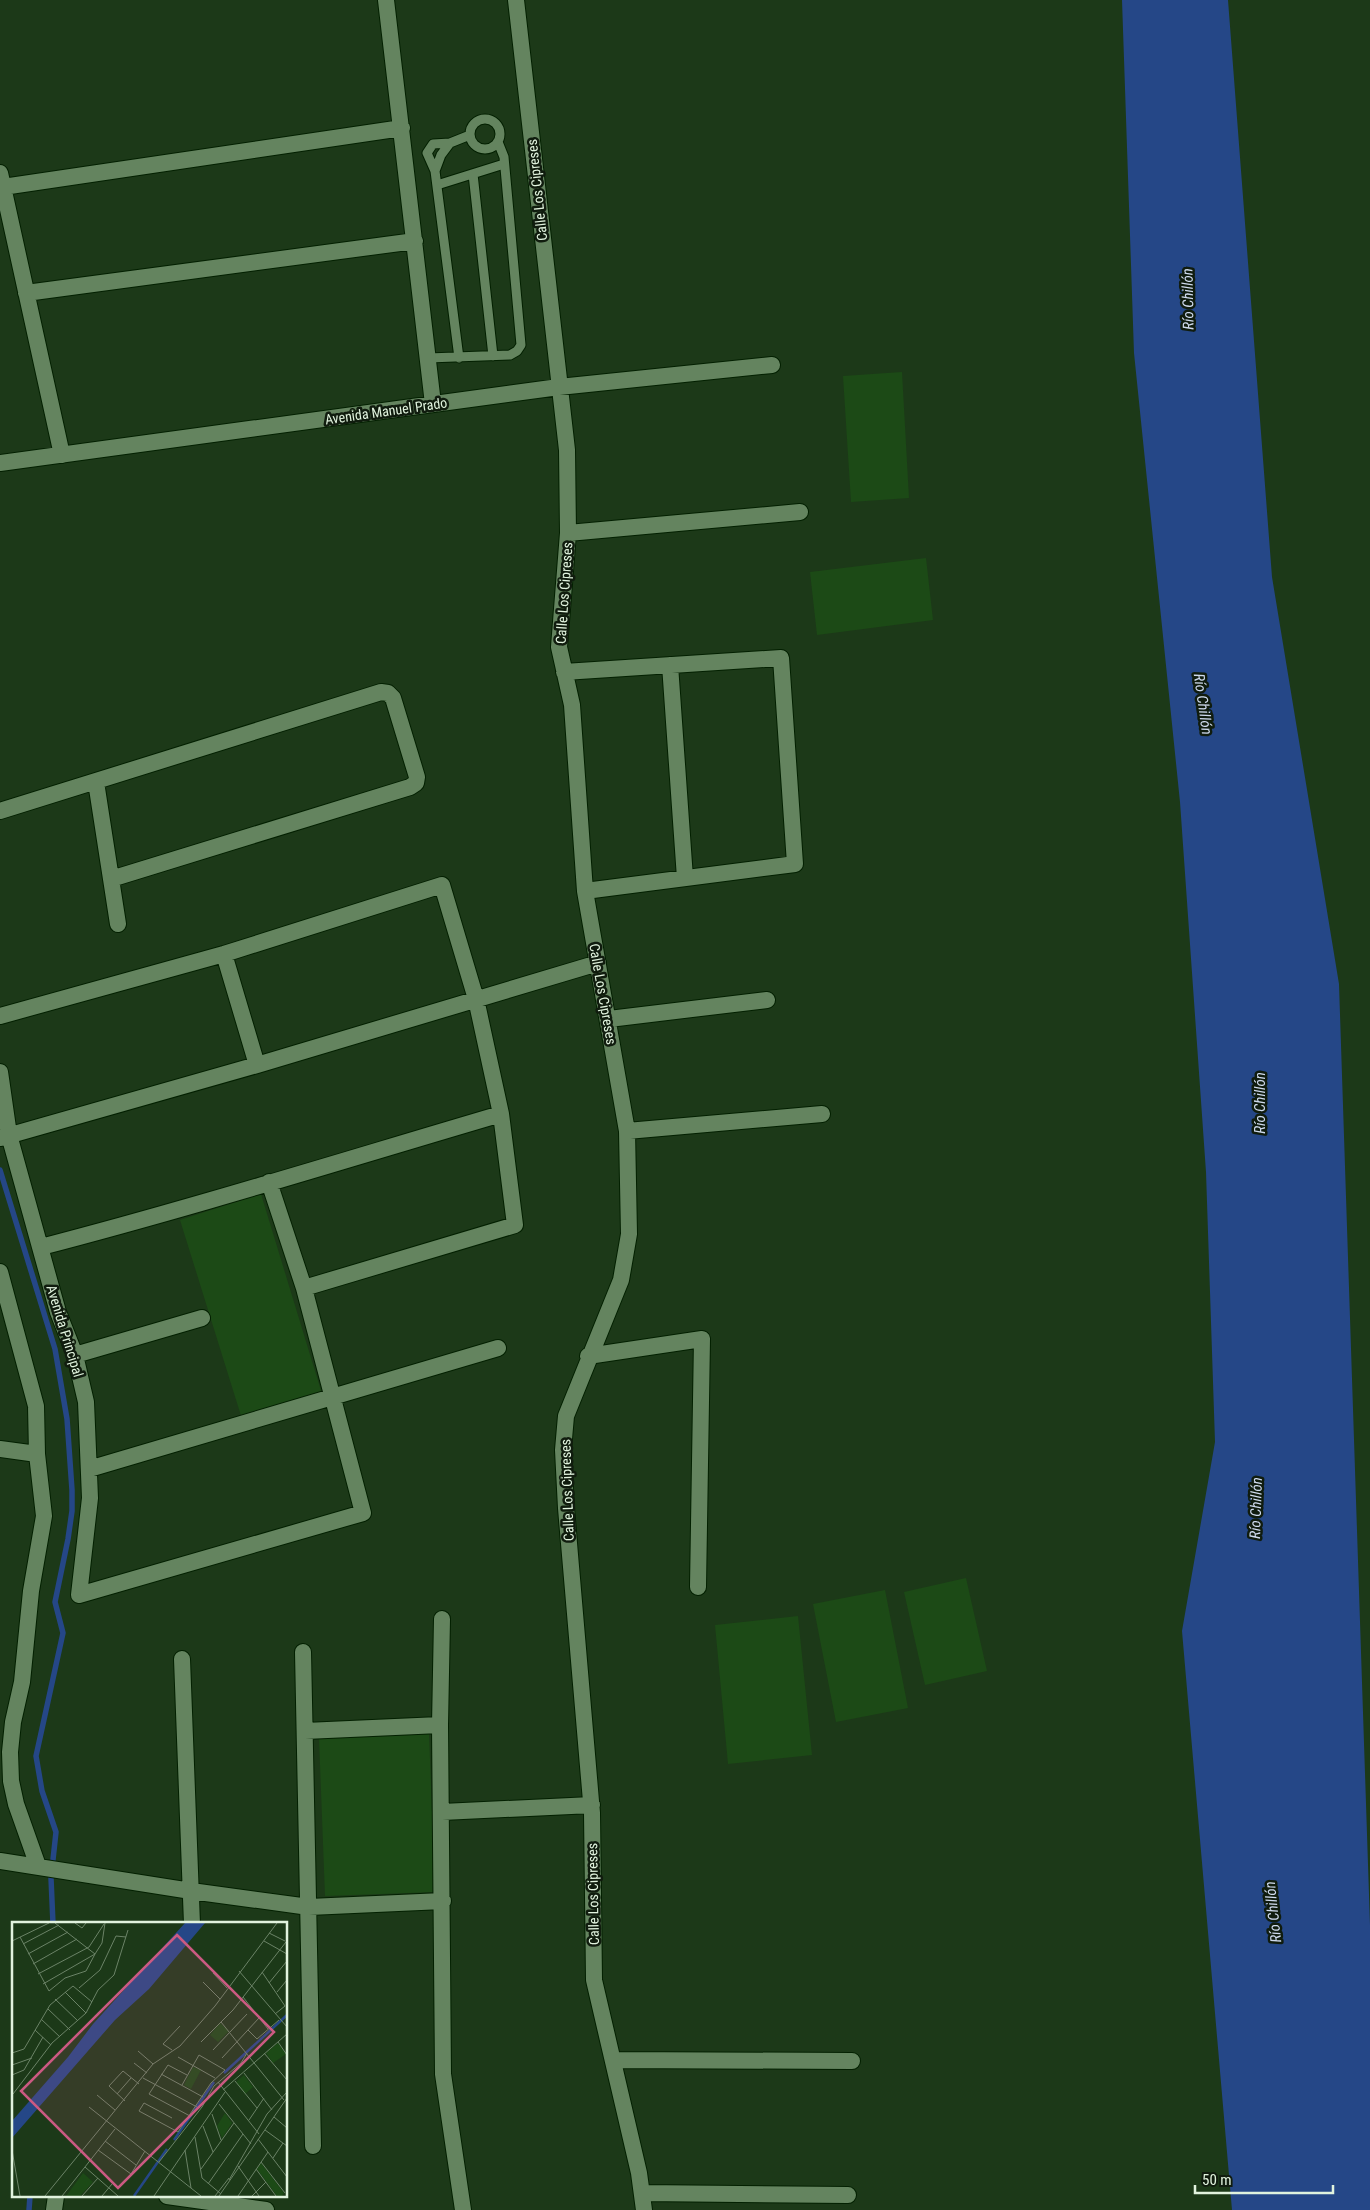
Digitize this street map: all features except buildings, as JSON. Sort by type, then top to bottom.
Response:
[{"type":"street","points":[[386,0],[433,404]]},
{"type":"street","name":"Calle Los Cipreses","points":[[516,0],[567,450],[568,533],[558,647],[572,705],[585,891],[609,1019],[627,1131],[629,1234],[626,1259],[621,1280],[588,1356],[566,1416],[563,1450],[566,1508],[592,1805],[594,1980],[642,2193],[644,2210]]},
{"type":"street","points":[[62,455],[2,180],[402,128]]},
{"type":"street","points":[[26,293],[415,242]]},
{"type":"street","name":"Avenida Manuel Prado","points":[[0,463],[559,387],[772,365]]},
{"type":"street","points":[[568,533],[800,512]]},
{"type":"street","points":[[564,672],[782,658],[795,864],[585,891]]},
{"type":"street","points":[[670,665],[685,878]]},
{"type":"street","points":[[0,811],[381,692],[388,693],[393,698],[417,777],[416,783],[410,787],[111,879]]},
{"type":"street","points":[[96,782],[118,924]]},
{"type":"street","points":[[0,1016],[224,954],[442,885],[476,999],[501,1114],[515,1225],[304,1288]]},
{"type":"street","points":[[224,954],[257,1066]]},
{"type":"street","points":[[4,1137],[257,1066],[598,963]]},
{"type":"street","points":[[609,1019],[767,1000]]},
{"type":"street","name":"Avenida Principal","points":[[0,1072],[4,1137],[41,1247],[58,1312],[75,1355],[86,1402],[90,1498],[79,1595],[363,1512],[334,1397]]},
{"type":"street","points":[[41,1247],[170,1214],[269,1182],[501,1114]]},
{"type":"street","points":[[627,1131],[822,1114]]},
{"type":"street","points":[[269,1182],[304,1288],[334,1397]]},
{"type":"street","points":[[0,1272],[36,1406],[37,1454],[44,1516],[31,1591],[22,1682],[13,1722],[10,1752],[11,1781],[16,1804],[38,1866]]},
{"type":"street","points":[[75,1355],[202,1318]]},
{"type":"street","points":[[588,1356],[702,1339],[698,1587]]},
{"type":"street","points":[[89,1469],[498,1348]]},
{"type":"street","points":[[0,1449],[37,1454]]},
{"type":"street","points":[[442,1619],[440,1725],[443,2074],[463,2210]]},
{"type":"street","points":[[303,1652],[313,2146]]},
{"type":"street","points":[[182,1659],[192,1922]]},
{"type":"street","points":[[305,1731],[440,1725]]},
{"type":"street","points":[[442,1812],[592,1805]]},
{"type":"street","points":[[0,1861],[191,1891],[309,1907],[442,1901]]},
{"type":"street","points":[[613,2060],[852,2061]]},
{"type":"street","points":[[642,2193],[848,2195]]},
{"type":"street","points":[[198,2198],[266,2210]]},
{"type":"lane","points":[[485,118],[496,123],[499,127],[500,138],[498,142],[493,147],[481,149],[475,146],[470,135],[474,123],[485,118]]},
{"type":"lane","points":[[460,358],[437,185],[427,153],[433,144],[450,143],[470,135]]},
{"type":"lane","points":[[428,358],[510,355],[517,351],[520,345],[504,164],[498,142]]},
{"type":"lane","points":[[434,171],[441,155],[450,143]]},
{"type":"lane","points":[[437,185],[504,164]]},
{"type":"lane","points":[[473,174],[493,356]]},
{"type":"green space","points":[[902,372],[909,498],[851,502],[843,376]]},
{"type":"green space","points":[[926,558],[933,620],[817,635],[810,572]]},
{"type":"green space","points":[[261,1194],[322,1394],[242,1419],[180,1220]]},
{"type":"green space","points":[[966,1578],[987,1671],[925,1685],[904,1592]]},
{"type":"green space","points":[[885,1590],[908,1708],[836,1722],[813,1604]]},
{"type":"green space","points":[[798,1616],[812,1755],[728,1764],[715,1625]]},
{"type":"green space","points":[[429,1733],[435,1892],[325,1896],[319,1738]]},
{"type":"water","name":"Río Chillón","points":[[1122,0],[1228,0],[1272,577],[1339,984],[1370,1925],[1370,2210],[1232,2210],[1182,1631],[1215,1442],[1206,1172],[1180,802],[1134,353]]},
{"type":"waterway","points":[[0,1170],[55,1349],[67,1419],[72,1490],[72,1511],[68,1539],[55,1602],[63,1633],[36,1756],[42,1791],[56,1832],[51,1878],[53,1922]]},
{"type":"waterway","points":[[29,2210],[30,2198]]}]
